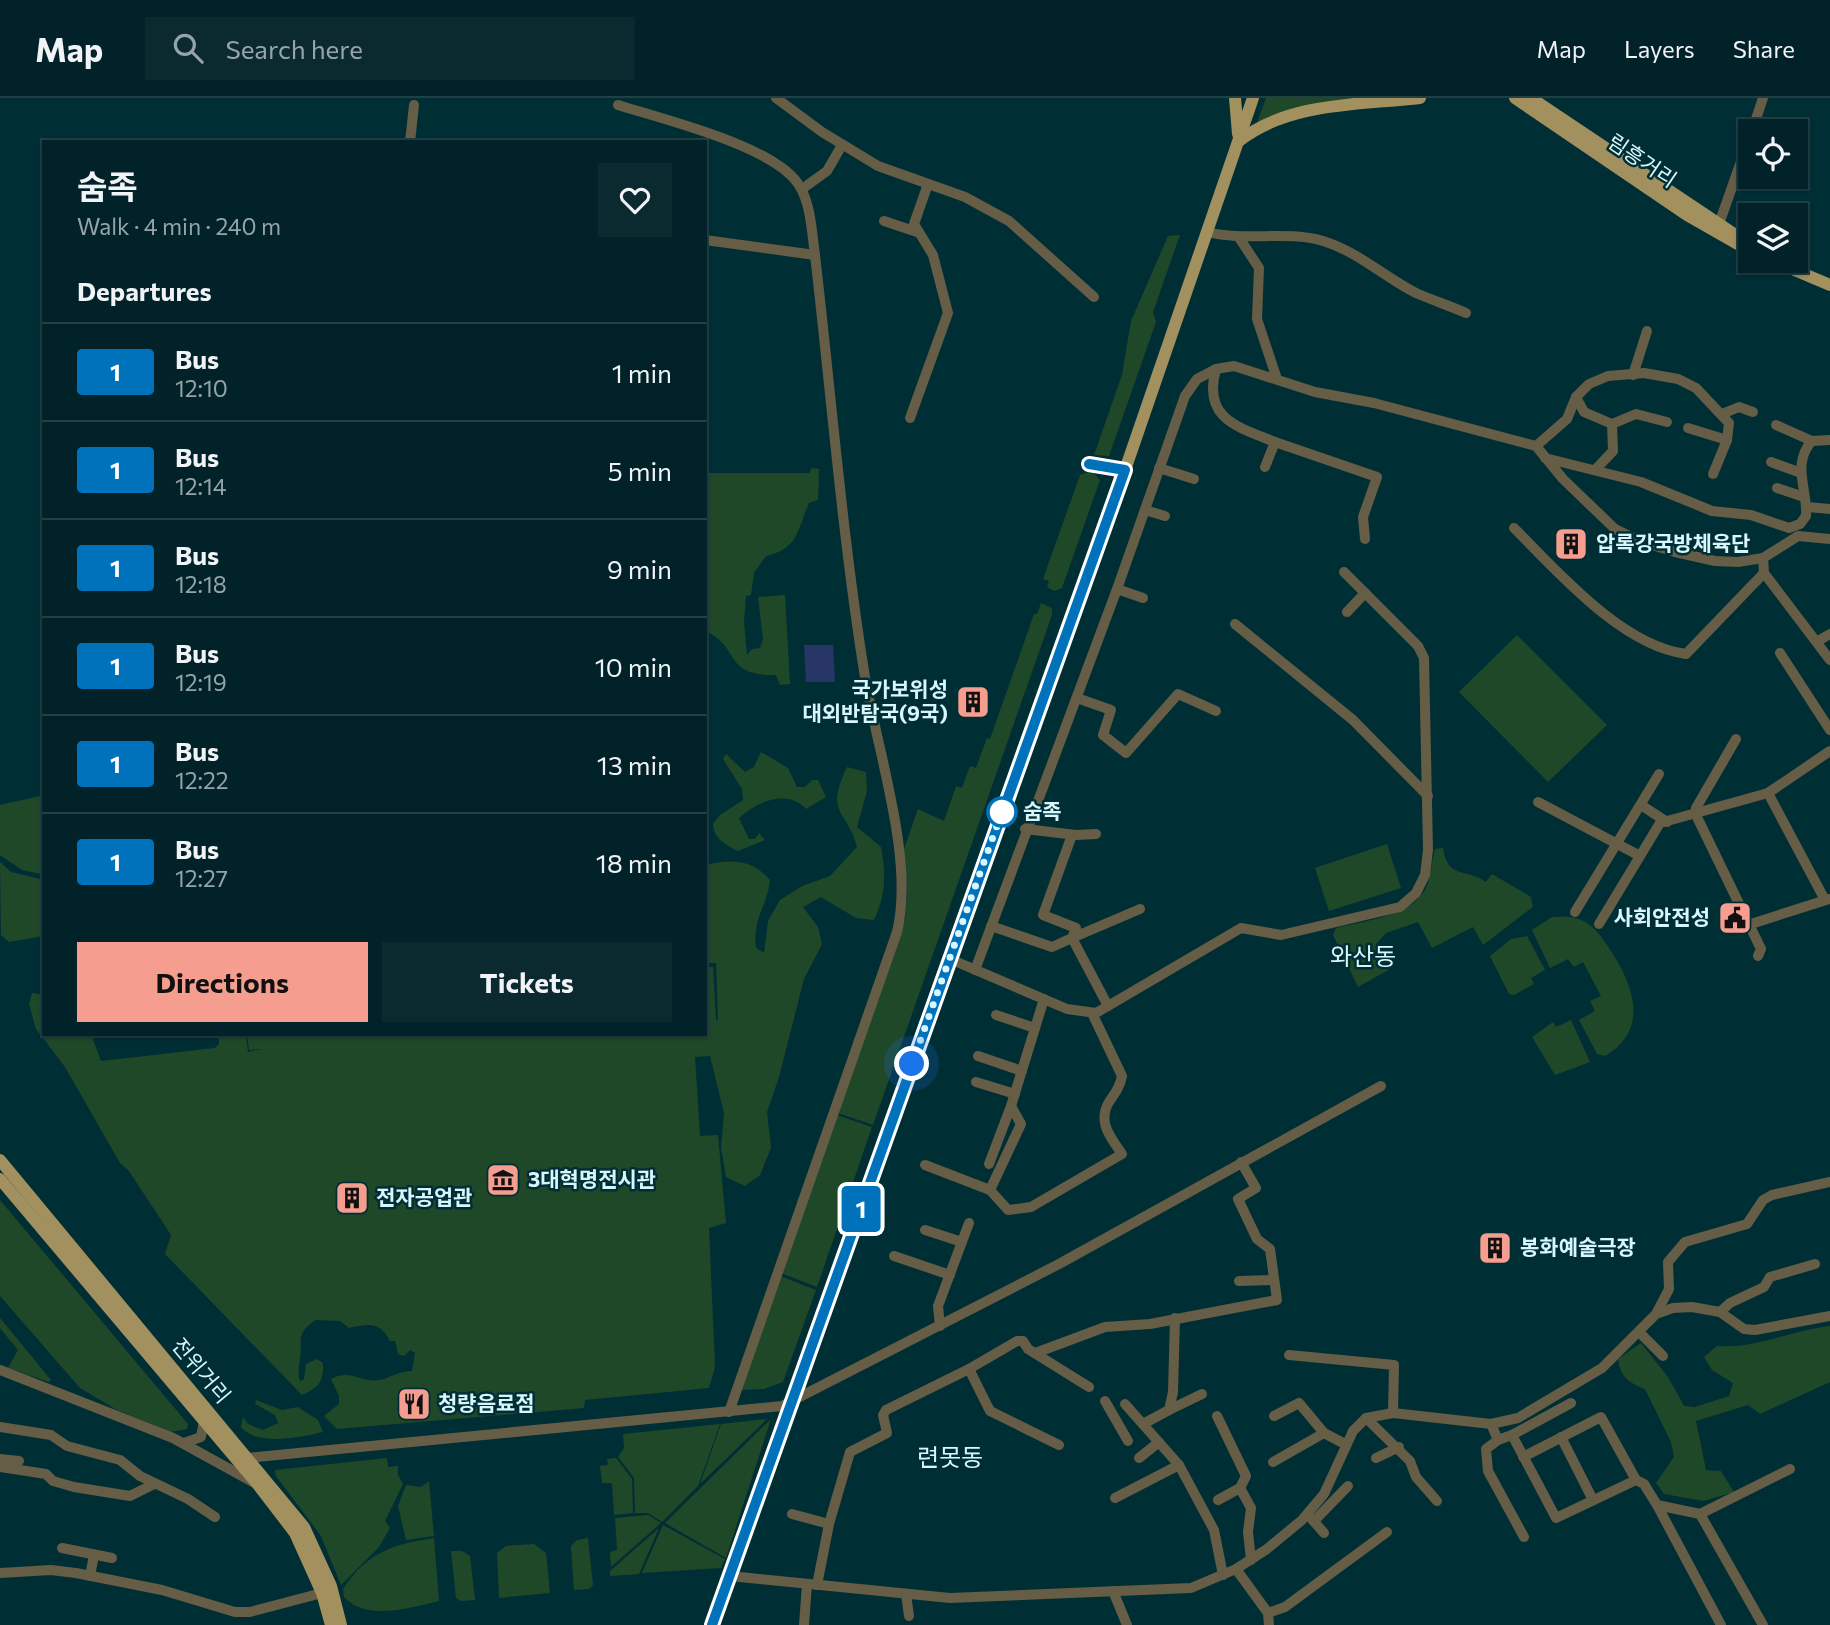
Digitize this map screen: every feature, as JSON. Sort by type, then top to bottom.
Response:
[{"type":"main road","points":[[1235,98],[1239,141]]},
{"type":"main road","points":[[712,1625],[1121,483],[1253,98]]},
{"type":"main road","points":[[1239,141],[1265,122],[1286,115],[1420,98]]},
{"type":"main road","name":"림흥거리","points":[[1515,98],[1687,215],[1738,244]]},
{"type":"main road","name":"림흥거리","points":[[1531,98],[1738,235]]},
{"type":"main road","points":[[1808,267],[1830,276]]},
{"type":"main road","points":[[1802,273],[1830,285]]},
{"type":"main road","name":"전위거리","points":[[0,1160],[304,1527],[331,1586],[341,1625]]},
{"type":"main road","name":"전위거리","points":[[0,1179],[204,1420],[295,1533],[322,1593],[331,1625]]},
{"type":"street","points":[[776,98],[842,145],[878,166],[986,206],[1009,221],[1094,297]]},
{"type":"street","points":[[1756,119],[1763,98]]},
{"type":"street","points":[[410,140],[414,105]]},
{"type":"street","points":[[618,105],[677,122],[769,158],[787,169],[802,189],[815,255],[858,630],[901,858],[903,903],[897,932],[729,1412]]},
{"type":"street","points":[[802,189],[827,171],[842,145]]},
{"type":"street","points":[[1719,224],[1738,171]]},
{"type":"street","points":[[910,418],[948,313],[933,255],[917,232],[915,218],[928,184]]},
{"type":"street","points":[[884,221],[917,232]]},
{"type":"street","points":[[1207,232],[1240,239],[1293,236],[1324,241],[1353,252],[1416,292],[1466,313]]},
{"type":"street","points":[[1240,239],[1259,268],[1257,319],[1277,379]]},
{"type":"street","points":[[707,240],[815,255]]},
{"type":"street","points":[[1633,375],[1647,331]]},
{"type":"street","points":[[975,970],[1191,385],[1216,369],[1234,366],[1315,392],[1374,403],[1536,446],[1583,500],[1615,529],[1642,542],[1715,561],[1763,558],[1798,536],[1830,539]]},
{"type":"street","points":[[1216,369],[1213,394],[1221,417],[1229,424],[1377,477],[1363,517],[1365,539]]},
{"type":"street","points":[[1536,446],[1567,419],[1576,397],[1590,384],[1608,376],[1678,379],[1696,388],[1729,423],[1727,440],[1713,474]]},
{"type":"street","points":[[1576,397],[1584,412],[1612,424],[1636,414],[1667,422]]},
{"type":"street","points":[[1722,414],[1739,407],[1753,412]]},
{"type":"street","points":[[1596,469],[1613,452],[1612,424]]},
{"type":"street","points":[[1776,425],[1812,441],[1830,440]]},
{"type":"street","points":[[1688,428],[1727,440]]},
{"type":"street","points":[[1545,457],[1641,482],[1712,511],[1751,515],[1789,527],[1800,524],[1806,516],[1801,473],[1807,446],[1812,441]]},
{"type":"street","points":[[1265,467],[1275,442]]},
{"type":"street","points":[[1771,462],[1801,473]]},
{"type":"street","points":[[1159,468],[1194,479]]},
{"type":"street","points":[[1777,488],[1806,502],[1830,509]]},
{"type":"street","points":[[1145,510],[1165,516]]},
{"type":"street","points":[[1514,528],[1610,619],[1668,652],[1686,654],[1764,573]]},
{"type":"street","points":[[1763,558],[1764,573],[1830,660]]},
{"type":"street","points":[[950,959],[1067,1009],[1092,1013],[1241,928],[1281,935],[1400,907],[1416,892],[1425,875],[1428,796],[1424,658],[1418,646],[1344,572]]},
{"type":"street","points":[[1117,589],[1143,598]]},
{"type":"street","points":[[1347,612],[1365,593]]},
{"type":"street","points":[[1235,624],[1353,720],[1428,796]]},
{"type":"street","points":[[1818,641],[1830,634]]},
{"type":"street","points":[[1780,653],[1830,730]]},
{"type":"street","points":[[1077,698],[1111,710],[1103,736],[1126,753],[1178,694],[1216,711]]},
{"type":"street","points":[[1735,739],[1696,808],[1696,815],[1751,924],[1761,948],[1758,956]]},
{"type":"street","points":[[1599,924],[1660,823],[1768,793],[1829,754]]},
{"type":"street","points":[[1575,912],[1659,774]]},
{"type":"street","points":[[1751,924],[1828,899],[1768,793]]},
{"type":"street","points":[[1538,802],[1640,856]]},
{"type":"street","points":[[1641,805],[1667,822]]},
{"type":"street","points":[[1026,829],[1072,835],[1096,834]]},
{"type":"street","points":[[1072,835],[1043,915],[1076,928],[1072,938],[1108,1006]]},
{"type":"street","points":[[991,926],[1052,947],[1140,909]]},
{"type":"street","points":[[989,1164],[1015,1094],[1044,999]]},
{"type":"street","points":[[925,1165],[990,1190],[1007,1210],[1031,1207],[1122,1154],[1105,1128],[1107,1106],[1120,1086],[1122,1076],[1092,1013]]},
{"type":"street","points":[[996,1016],[1035,1028]]},
{"type":"street","points":[[978,1056],[1022,1071]]},
{"type":"street","points":[[976,1082],[1015,1094]]},
{"type":"street","points":[[247,1458],[729,1412],[792,1402],[1066,1260],[1381,1086]]},
{"type":"street","points":[[990,1190],[1021,1124],[1011,1106]]},
{"type":"street","points":[[1038,1352],[1105,1327],[1150,1324],[1277,1300],[1272,1280],[1270,1249],[1257,1239],[1238,1199],[1256,1188],[1241,1162]]},
{"type":"street","points":[[1311,1517],[1345,1444],[1366,1418],[1392,1413],[1491,1424],[1518,1418],[1602,1368],[1639,1332],[1656,1314],[1669,1289],[1668,1262],[1685,1242],[1747,1224],[1763,1200],[1772,1195],[1830,1182]]},
{"type":"street","points":[[940,1326],[938,1306],[969,1223]]},
{"type":"street","points":[[925,1230],[962,1242]]},
{"type":"street","points":[[894,1256],[950,1275]]},
{"type":"street","points":[[1720,1312],[1730,1303],[1764,1287],[1770,1277],[1815,1264]]},
{"type":"street","points":[[1239,1282],[1272,1280]]},
{"type":"street","points":[[1656,1314],[1682,1307],[1720,1312],[1744,1329],[1755,1330],[1830,1316]]},
{"type":"street","points":[[1169,1410],[1174,1380],[1175,1318]]},
{"type":"street","points":[[1639,1332],[1663,1356]]},
{"type":"street","points":[[804,1625],[812,1584],[850,1452],[887,1433],[883,1415],[886,1410],[969,1369],[1017,1340],[1089,1387]]},
{"type":"street","points":[[1289,1355],[1394,1365],[1392,1413]]},
{"type":"street","points":[[969,1369],[990,1412],[1059,1445]]},
{"type":"street","points":[[0,1370],[184,1443],[259,1486]]},
{"type":"street","points":[[1143,1424],[1202,1394]]},
{"type":"street","points":[[1105,1401],[1128,1441]]},
{"type":"street","points":[[1274,1416],[1299,1403],[1324,1433],[1345,1444]]},
{"type":"street","points":[[1524,1537],[1488,1471],[1486,1449],[1498,1440],[1513,1435],[1571,1403]]},
{"type":"street","points":[[1113,1415],[1127,1406],[1179,1465],[1214,1530],[1223,1575]]},
{"type":"street","points":[[1217,1416],[1246,1476],[1240,1488],[1218,1500]]},
{"type":"street","points":[[1523,1457],[1601,1417],[1636,1480],[1644,1484],[1657,1505],[1721,1625]]},
{"type":"street","points":[[1366,1418],[1399,1447],[1410,1461],[1423,1488],[1437,1501]]},
{"type":"street","points":[[184,1443],[201,1437],[204,1420]]},
{"type":"street","points":[[1491,1424],[1498,1440]]},
{"type":"street","points":[[0,1427],[51,1435],[68,1446],[120,1460],[154,1484],[188,1499],[215,1517]]},
{"type":"street","points":[[1273,1462],[1324,1433]]},
{"type":"street","points":[[1513,1435],[1556,1518],[1636,1480]]},
{"type":"street","points":[[1561,1437],[1593,1500]]},
{"type":"street","points":[[1139,1458],[1159,1442]]},
{"type":"street","points":[[1376,1458],[1399,1447]]},
{"type":"street","points":[[0,1459],[19,1461]]},
{"type":"street","points":[[1115,1498],[1179,1465]]},
{"type":"street","points":[[0,1467],[46,1474],[53,1481],[74,1487],[130,1496],[154,1484]]},
{"type":"street","points":[[1657,1505],[1700,1514],[1790,1469]]},
{"type":"street","points":[[730,1576],[950,1598],[1191,1588],[1251,1560],[1311,1517],[1348,1486]]},
{"type":"street","points":[[1240,1488],[1251,1508],[1248,1532],[1251,1560]]},
{"type":"street","points":[[792,1514],[829,1524]]},
{"type":"street","points":[[1700,1514],[1763,1625]]},
{"type":"street","points":[[1311,1517],[1324,1533]]},
{"type":"street","points":[[1268,1613],[1285,1608],[1387,1532]]},
{"type":"street","points":[[62,1548],[112,1558]]},
{"type":"street","points":[[90,1576],[94,1555]]},
{"type":"street","points":[[1236,1569],[1268,1613],[1269,1625]]},
{"type":"street","points":[[0,1573],[51,1570],[90,1576],[162,1590],[235,1612],[250,1612],[322,1593]]},
{"type":"street","points":[[1113,1591],[1127,1625]]},
{"type":"street","points":[[906,1594],[909,1616]]},
{"type":"green space","points":[[1266,98],[1392,98],[1272,116],[1257,123]]},
{"type":"green space","points":[[1180,235],[1153,312],[1156,322],[1109,456],[1094,455],[1122,375],[1131,321],[1168,236]]},
{"type":"green space","points":[[811,468],[819,469],[818,500],[809,503],[791,544],[766,556],[754,573],[751,595],[746,596],[744,622],[747,655],[752,649],[760,648],[763,639],[758,597],[785,595],[790,684],[780,685],[776,675],[747,671],[739,665],[724,644],[707,632],[707,473],[810,473]]},
{"type":"green space","points":[[1092,471],[1100,480],[1062,588],[1054,591],[1047,587],[1049,581],[1043,579],[1080,475]]},
{"type":"green space","points":[[1041,603],[1052,608],[1052,615],[873,1125],[838,1113],[905,919],[907,897],[904,849],[918,809],[944,821],[956,786],[962,788],[970,766],[976,768],[987,738],[990,739],[1034,614],[1037,614]]},
{"type":"green space","points":[[1517,635],[1607,725],[1548,782],[1459,692]]},
{"type":"green space","points":[[761,752],[788,768],[797,787],[805,787],[812,780],[818,780],[826,797],[806,809],[798,803],[781,799],[764,802],[755,807],[739,818],[749,839],[755,839],[759,833],[765,840],[738,851],[718,838],[713,824],[720,815],[743,800],[742,789],[723,759],[726,754],[745,772],[754,767]]},
{"type":"green space","name":"3대혁명전시관","points":[[847,767],[866,772],[867,791],[857,827],[881,847],[884,875],[881,902],[874,920],[856,918],[821,897],[803,907],[818,927],[822,944],[804,979],[779,1077],[767,1112],[771,1148],[760,1175],[745,1186],[726,1177],[721,1148],[724,1113],[710,1056],[695,1057],[700,1136],[718,1135],[726,1223],[709,1228],[715,1367],[709,1388],[585,1400],[584,1408],[337,1429],[324,1416],[339,1404],[339,1396],[331,1379],[349,1375],[380,1380],[412,1371],[415,1353],[410,1350],[404,1356],[398,1354],[395,1341],[390,1341],[377,1327],[367,1325],[349,1328],[340,1321],[315,1320],[302,1334],[298,1370],[300,1381],[304,1379],[306,1364],[317,1359],[323,1363],[323,1375],[313,1390],[302,1395],[165,1254],[171,1235],[129,1171],[120,1163],[65,1067],[36,1029],[29,1004],[32,993],[42,995],[42,1036],[92,1036],[101,1061],[215,1048],[219,1044],[219,1036],[246,1036],[248,1052],[262,1049],[249,1050],[247,1036],[707,1036],[707,967],[713,967],[716,1021],[718,1019],[716,963],[707,963],[707,865],[740,862],[756,868],[770,880],[755,938],[756,948],[764,953],[768,921],[780,900],[802,886],[830,876],[857,847],[837,804],[840,783]]},
{"type":"green space","points":[[42,795],[42,874],[22,870],[0,855],[0,805]]},
{"type":"green space","points":[[1387,844],[1401,888],[1329,911],[1315,868]]},
{"type":"green space","points":[[1443,848],[1445,858],[1454,869],[1486,882],[1492,874],[1531,897],[1533,907],[1483,945],[1473,927],[1432,948],[1418,922],[1386,933],[1376,944],[1390,969],[1358,987],[1333,935],[1336,928],[1389,915],[1413,903],[1428,883],[1435,849]]},
{"type":"green space","points":[[0,862],[11,872],[42,880],[42,936],[9,942],[1,935]]},
{"type":"green space","points":[[1552,917],[1576,918],[1592,927],[1600,935],[1625,976],[1633,1005],[1633,1019],[1628,1033],[1619,1045],[1605,1056],[1597,1054],[1579,1020],[1595,1011],[1590,1001],[1601,996],[1583,962],[1574,967],[1568,959],[1550,968],[1532,930]]},
{"type":"green space","points":[[1527,936],[1545,970],[1531,978],[1534,984],[1514,995],[1509,994],[1490,956],[1511,939]]},
{"type":"green space","points":[[1571,1020],[1590,1062],[1555,1075],[1532,1037],[1553,1022],[1556,1027]]},
{"type":"green space","points":[[837,1115],[872,1127],[817,1287],[781,1273]]},
{"type":"green space","points":[[0,1200],[188,1424],[187,1429],[171,1432],[117,1410],[80,1388],[0,1296]]},
{"type":"green space","points":[[780,1276],[816,1290],[783,1382],[764,1389],[740,1390]]},
{"type":"green space","points":[[0,1318],[51,1380],[49,1382],[8,1368],[18,1350],[0,1328]]},
{"type":"green space","points":[[1830,1326],[1830,1382],[1760,1414],[1748,1405],[1696,1421],[1706,1470],[1721,1471],[1734,1492],[1704,1501],[1664,1494],[1656,1483],[1674,1457],[1671,1442],[1645,1389],[1626,1378],[1618,1359],[1641,1343],[1668,1377],[1684,1406],[1695,1407],[1729,1396],[1733,1383],[1712,1370],[1704,1357],[1717,1346],[1746,1345]]},
{"type":"green space","points":[[256,1400],[282,1410],[298,1407],[318,1420],[323,1432],[280,1439],[268,1439],[248,1433],[241,1427],[243,1417],[248,1424],[263,1430],[278,1423],[275,1415],[255,1404]]},
{"type":"green space","points":[[767,1419],[700,1484],[721,1424]]},
{"type":"green space","points":[[771,1419],[726,1558],[665,1523]]},
{"type":"green space","points":[[720,1424],[698,1486],[662,1522],[648,1513],[635,1513],[634,1478],[618,1457],[624,1448],[623,1434]]},
{"type":"green space","points":[[387,1458],[388,1467],[398,1466],[398,1475],[403,1484],[385,1521],[390,1528],[379,1547],[341,1585],[321,1536],[276,1476],[275,1470]]},
{"type":"green space","points":[[616,1458],[632,1479],[633,1513],[614,1515],[612,1483],[602,1483],[600,1466],[608,1465],[607,1459]]},
{"type":"green space","points":[[429,1481],[434,1536],[406,1540],[398,1506],[406,1485],[421,1487]]},
{"type":"green space","points":[[648,1515],[661,1523],[611,1567],[610,1552],[617,1550],[615,1518]]},
{"type":"green space","points":[[663,1525],[725,1559],[721,1568],[642,1573]]},
{"type":"green space","points":[[659,1528],[639,1574],[610,1576],[610,1571]]},
{"type":"green space","points":[[434,1538],[439,1601],[403,1609],[377,1611],[353,1605],[344,1597],[343,1589],[352,1576],[372,1558],[406,1543]]},
{"type":"green space","points":[[588,1538],[593,1585],[589,1589],[574,1590],[571,1546],[577,1540]]},
{"type":"green space","points":[[534,1544],[546,1553],[550,1593],[499,1598],[497,1553],[506,1546]]},
{"type":"green space","points":[[451,1551],[462,1551],[470,1556],[475,1600],[461,1601],[456,1598]]},
{"type":"water","points":[[804,645],[833,645],[835,682],[806,682]]},
{"type":"bus line","name":"1","points":[[712,1625],[1125,470],[1089,464]]},
{"type":"place","name":"압록강국방체육단","points":[[1571,544]]},
{"type":"place","name":"국가보위성 대외반탐국(9국)","points":[[973,702]]},
{"type":"place","name":"숨족","points":[[1002,812]]},
{"type":"place","name":"사회안전성","points":[[1735,918]]},
{"type":"place","name":"3대혁명전시관","points":[[503,1180]]},
{"type":"place","name":"전자공업관","points":[[352,1198]]},
{"type":"place","name":"봉화예술극장","points":[[1495,1248]]},
{"type":"place","name":"청량음료점","points":[[414,1404]]},
{"type":"district","name":"와산동","points":[[1363,957]]},
{"type":"district","name":"련못동","points":[[950,1458]]},
{"type":"route","points":[[912,1064],[1004,806],[1002,812]]}]
